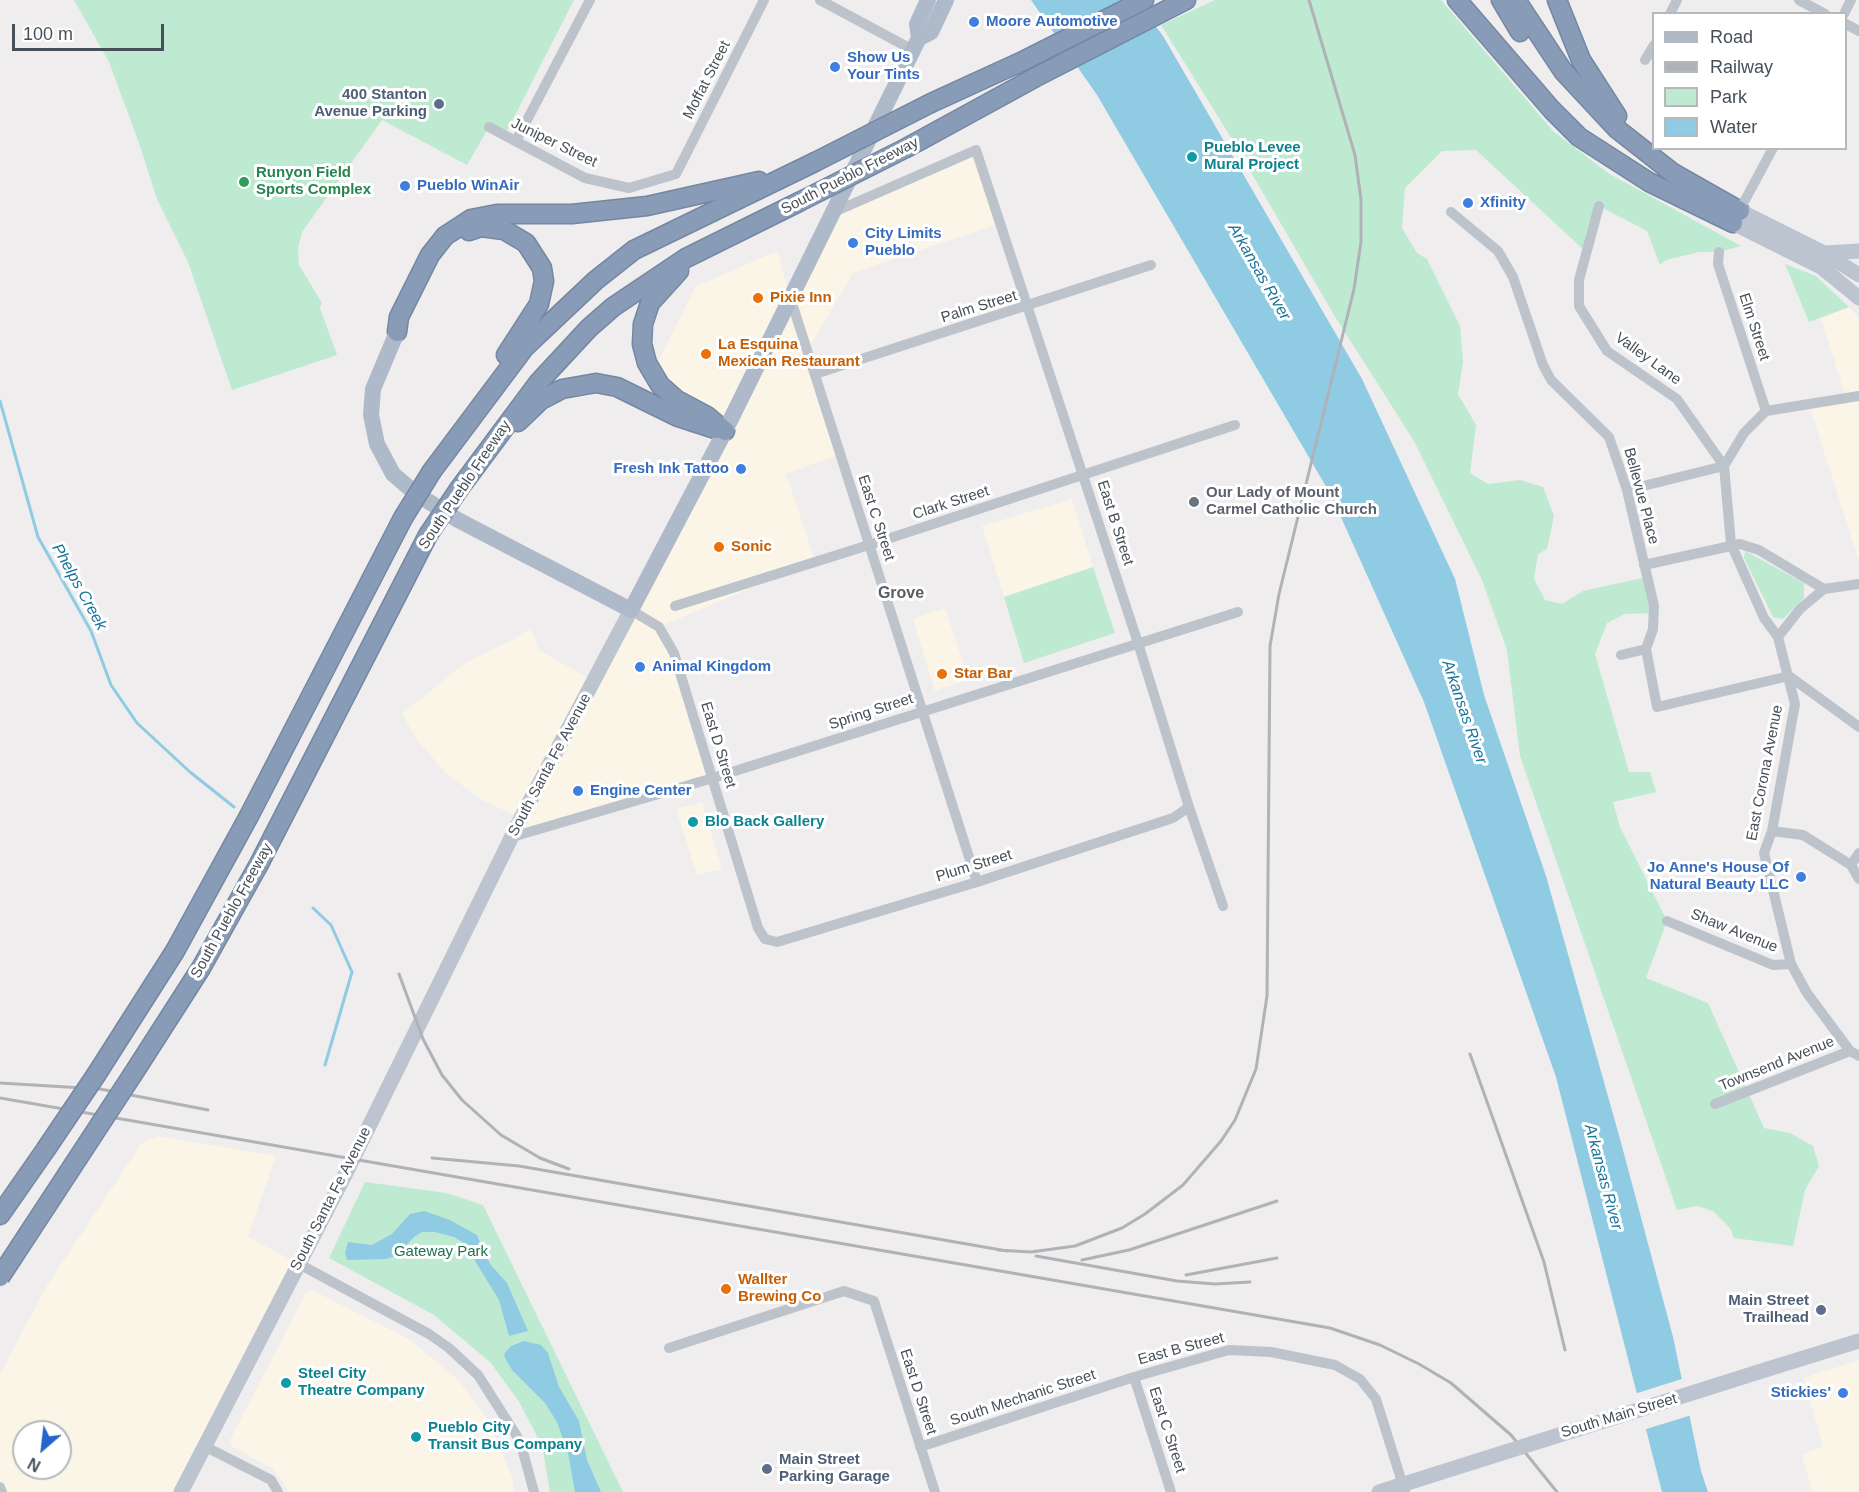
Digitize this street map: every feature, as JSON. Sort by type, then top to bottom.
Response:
[{"type":"highway","name":"South Pueblo Freeway","points":[[0,1215],[96,1075],[175,951],[249,816],[403,518],[450,444],[525,347],[597,280],[634,250],[1144,0]]},
{"type":"highway","points":[[1457,0],[1552,110],[1579,137],[1649,182],[1713,215],[1736,217]]},
{"type":"highway","points":[[1502,0],[1538,59],[1592,121],[1647,169],[1713,215]]},
{"type":"highway","points":[[1516,0],[1547,50],[1580,91],[1630,141],[1736,217]]},
{"type":"highway","points":[[1557,0],[1581,60],[1597,89],[1617,116],[1673,173]]},
{"type":"highway","name":"South Pueblo Freeway","points":[[0,1276],[201,968],[260,864],[336,710],[428,535],[482,456],[538,383],[589,328],[613,307],[686,258],[908,147],[1036,77],[1180,3]]},
{"type":"highway","points":[[397,332],[399,317],[430,255],[445,236],[471,219],[497,214],[572,214],[647,206],[793,174]]},
{"type":"highway","points":[[725,431],[706,416],[677,400],[660,385],[647,363],[642,344],[643,324],[650,303],[678,272],[772,215]]},
{"type":"highway","points":[[397,332],[410,322],[444,252],[462,233],[481,226],[504,230],[526,243],[542,268],[544,281],[539,303],[450,444]]},
{"type":"highway","points":[[482,456],[541,400],[562,389],[586,383],[617,387],[678,417],[725,431]]},
{"type":"main road","name":"South Santa Fe Avenue","points":[[181,1492],[299,1264],[512,837],[725,431],[791,300],[916,44],[917,24],[928,0]]},
{"type":"main road","name":"South Santa Fe Avenue","points":[[916,44],[932,32],[946,0]]},
{"type":"main road","points":[[1736,217],[1824,253],[1859,275]]},
{"type":"main road","points":[[1736,217],[1857,291]]},
{"type":"main road","points":[[1824,253],[1859,251]]},
{"type":"main road","points":[[397,332],[374,389],[371,415],[377,444],[393,474],[415,494],[458,520],[631,610]]},
{"type":"main road","name":"South Main Street","points":[[1378,1492],[1859,1341]]},
{"type":"street","points":[[516,141],[590,0]]},
{"type":"street","name":"Moffat Street","points":[[676,174],[764,0]]},
{"type":"street","points":[[820,0],[916,44]]},
{"type":"street","points":[[1799,0],[1821,12]]},
{"type":"street","points":[[1646,60],[1652,47]]},
{"type":"street","name":"Juniper Street","points":[[489,127],[585,178],[629,188],[676,174]]},
{"type":"street","name":"East B Street","points":[[834,212],[976,150],[1029,306],[1189,807],[1223,906]]},
{"type":"street","points":[[1736,217],[1772,150]]},
{"type":"street","name":"Valley Lane","points":[[1599,206],[1578,280],[1579,306],[1607,351],[1645,374],[1677,399],[1724,466]]},
{"type":"street","name":"Bellevue Place","points":[[1450,212],[1498,251],[1513,277],[1543,365],[1551,380],[1609,437],[1626,490],[1654,606],[1653,629],[1646,649],[1657,707],[1789,676]]},
{"type":"street","name":"Elm Street","points":[[1719,252],[1718,264],[1766,411]]},
{"type":"street","name":"Palm Street","points":[[814,374],[1151,266]]},
{"type":"street","name":"East C Street","points":[[791,300],[977,882]]},
{"type":"street","points":[[1626,490],[1724,466],[1744,433],[1766,411],[1859,396]]},
{"type":"street","name":"Clark Street","points":[[675,606],[1235,425]]},
{"type":"street","name":"East Corona Avenue","points":[[1724,466],[1731,544],[1764,618],[1778,637],[1795,704],[1772,831],[1764,853],[1791,963],[1807,993],[1855,1053]]},
{"type":"street","points":[[1644,565],[1731,544],[1759,550],[1824,589]]},
{"type":"street","points":[[1778,637],[1800,609],[1824,589],[1859,584]]},
{"type":"street","name":"East D Street","points":[[631,610],[654,622],[670,643],[758,928],[765,939]]},
{"type":"street","name":"Spring Street","points":[[512,837],[713,778],[1238,612]]},
{"type":"street","points":[[1621,655],[1646,649]]},
{"type":"street","points":[[1789,676],[1859,727]]},
{"type":"street","name":"Plum Street","points":[[765,939],[777,942],[977,882],[1173,818],[1189,807]]},
{"type":"street","points":[[1772,831],[1803,835],[1851,865],[1859,879]]},
{"type":"street","points":[[1851,865],[1859,853]]},
{"type":"street","name":"Shaw Avenue","points":[[1667,921],[1773,965],[1791,963]]},
{"type":"street","name":"Townsend Avenue","points":[[1715,1104],[1855,1053]]},
{"type":"street","points":[[299,1264],[429,1334],[478,1375],[520,1441],[534,1492]]},
{"type":"street","name":"East D Street","points":[[669,1348],[844,1291],[874,1300],[935,1492]]},
{"type":"street","name":"East B Street","points":[[1134,1377],[1229,1350],[1271,1352],[1335,1365],[1360,1379],[1376,1399],[1405,1492]]},
{"type":"street","name":"East C Street","points":[[1134,1377],[1171,1492]]},
{"type":"street","name":"South Mechanic Street","points":[[920,1447],[1134,1377]]},
{"type":"street","points":[[204,1446],[271,1480],[278,1492]]},
{"type":"street","points":[[0,1487],[2,1492]]},
{"type":"shaded area","points":[[976,150],[1001,223],[853,273],[807,351],[840,454],[786,474],[815,561],[659,627],[713,778],[512,837],[521,818],[482,800],[446,773],[418,741],[402,714],[466,662],[531,628],[539,650],[593,681],[725,432],[652,373],[696,286],[777,251],[791,299],[834,212]]},
{"type":"shaded area","points":[[1849,307],[1859,318],[1859,562],[1809,404],[1846,398],[1821,318]]},
{"type":"shaded area","points":[[1072,499],[1093,567],[1004,597],[982,526]]},
{"type":"shaded area","points":[[945,608],[969,680],[935,691],[913,619]]},
{"type":"shaded area","points":[[702,802],[722,869],[697,875],[676,809]]},
{"type":"shaded area","points":[[158,1136],[276,1156],[248,1237],[299,1264],[181,1492],[0,1492],[0,1374],[46,1287],[142,1143]]},
{"type":"shaded area","points":[[312,1290],[409,1339],[458,1380],[489,1421],[512,1477],[515,1492],[289,1492],[273,1469],[233,1447],[230,1440],[306,1293]]},
{"type":"shaded area","points":[[1859,1360],[1859,1492],[1812,1492],[1802,1455],[1823,1446],[1803,1378]]},
{"type":"green space","name":"Runyon Field Sports Complex","points":[[74,0],[574,0],[505,135],[489,127],[467,165],[382,120],[302,232],[298,248],[299,265],[322,303],[320,308],[337,355],[232,390],[188,262],[157,199],[109,62]]},
{"type":"green space","points":[[1215,0],[1441,0],[1553,131],[1608,173],[1741,246],[1719,252],[1699,252],[1666,260],[1660,265],[1647,231],[1599,206],[1586,252],[1476,150],[1442,151],[1405,188],[1402,228],[1417,253],[1427,259],[1460,326],[1463,362],[1458,394],[1476,425],[1470,473],[1488,484],[1520,480],[1543,487],[1554,516],[1547,549],[1538,554],[1534,579],[1545,600],[1562,604],[1583,591],[1647,577],[1654,613],[1625,614],[1607,623],[1595,654],[1629,772],[1650,772],[1656,792],[1613,802],[1620,827],[1667,921],[1646,978],[1708,1003],[1764,1128],[1790,1133],[1813,1146],[1819,1166],[1805,1190],[1793,1246],[1734,1238],[1730,1228],[1713,1211],[1697,1206],[1677,1210],[1520,756],[1507,650],[1482,580],[1414,441],[1334,315],[1227,131],[1161,25]]},
{"type":"green space","points":[[1785,264],[1816,276],[1849,307],[1809,322]]},
{"type":"green space","points":[[1745,551],[1804,583],[1804,598],[1783,619],[1773,617],[1744,558]]},
{"type":"green space","points":[[1093,567],[1115,633],[1024,663],[1004,597]]},
{"type":"green space","name":"Gateway Park","points":[[365,1182],[446,1193],[483,1205],[623,1492],[550,1492],[543,1451],[535,1432],[518,1400],[490,1362],[434,1315],[329,1258]]},
{"type":"water","name":"Arkansas River","points":[[1031,0],[1136,0],[1163,36],[1362,379],[1455,579],[1484,695],[1546,876],[1620,1139],[1673,1337],[1701,1471],[1708,1492],[1662,1492],[1556,1077],[1424,702],[1331,495],[1097,95]]},
{"type":"water","points":[[424,1211],[450,1220],[477,1235],[490,1264],[507,1283],[528,1331],[509,1336],[499,1300],[464,1243],[454,1237],[435,1232],[422,1232],[396,1256],[386,1259],[347,1260],[345,1253],[348,1242],[372,1245],[392,1234],[410,1214]]},
{"type":"water","points":[[524,1341],[541,1345],[548,1353],[559,1387],[579,1421],[587,1460],[601,1492],[575,1492],[568,1453],[557,1422],[545,1403],[512,1370],[505,1358],[504,1354],[511,1346]]},
{"type":"pier","points":[[1685,1378],[1692,1415],[1643,1430],[1634,1394]]},
{"type":"waterway","name":"Phelps Creek","points":[[0,401],[38,537],[91,631],[111,685],[137,723],[190,772],[234,807]]},
{"type":"waterway","name":"Phelps Creek","points":[[313,908],[331,925],[352,972],[325,1065]]},
{"type":"railway","points":[[998,1250],[1031,1252],[1075,1246],[1122,1228],[1145,1214],[1183,1185],[1221,1141],[1235,1120],[1256,1069],[1267,996],[1270,646],[1279,594],[1354,289],[1361,242],[1361,200],[1355,155],[1309,0]]},
{"type":"railway","points":[[399,974],[423,1039],[442,1075],[462,1100],[501,1135],[540,1158],[569,1169]]},
{"type":"railway","points":[[1470,1054],[1544,1262],[1565,1350]]},
{"type":"railway","points":[[0,1083],[100,1089],[208,1110]]},
{"type":"railway","points":[[0,1098],[1330,1328],[1380,1345],[1451,1383],[1511,1435],[1557,1492]]},
{"type":"railway","points":[[432,1158],[519,1166],[1007,1251]]},
{"type":"railway","points":[[1082,1260],[1129,1250],[1277,1201]]},
{"type":"railway","points":[[1036,1256],[1177,1281],[1215,1284],[1250,1282]]},
{"type":"railway","points":[[1186,1275],[1277,1258]]},
{"type":"place","name":"Moore Automotive","points":[[974,22]]},
{"type":"place","name":"Show Us Your Tints","points":[[835,67]]},
{"type":"place","name":"400 Stanton Avenue Parking","points":[[439,104]]},
{"type":"place","name":"Pueblo Levee Mural Project","points":[[1192,157]]},
{"type":"place","name":"Runyon Field Sports Complex","points":[[244,182]]},
{"type":"place","name":"Pueblo WinAir","points":[[405,186]]},
{"type":"place","name":"Xfinity","points":[[1468,203]]},
{"type":"place","name":"City Limits Pueblo","points":[[853,243]]},
{"type":"place","name":"Pixie Inn","points":[[758,298]]},
{"type":"place","name":"La Esquina Mexican Restaurant","points":[[706,354]]},
{"type":"place","name":"Fresh Ink Tattoo","points":[[741,469]]},
{"type":"place","name":"Our Lady of Mount Carmel Catholic Church","points":[[1194,502]]},
{"type":"place","name":"Sonic","points":[[719,547]]},
{"type":"place","name":"Animal Kingdom","points":[[640,667]]},
{"type":"place","name":"Star Bar","points":[[942,674]]},
{"type":"place","name":"Engine Center","points":[[578,791]]},
{"type":"place","name":"Blo Back Gallery","points":[[693,822]]},
{"type":"place","name":"Jo Anne's House Of Natural Beauty LLC","points":[[1801,877]]},
{"type":"place","name":"Wallter Brewing Co","points":[[726,1289]]},
{"type":"place","name":"Main Street Trailhead","points":[[1821,1310]]},
{"type":"place","name":"Steel City Theatre Company","points":[[286,1383]]},
{"type":"place","name":"Stickies'","points":[[1843,1393]]},
{"type":"place","name":"Pueblo City Transit Bus Company","points":[[416,1437]]},
{"type":"place","name":"Main Street Parking Garage","points":[[767,1469]]},
{"type":"district","name":"Grove","points":[[901,594]]}]
